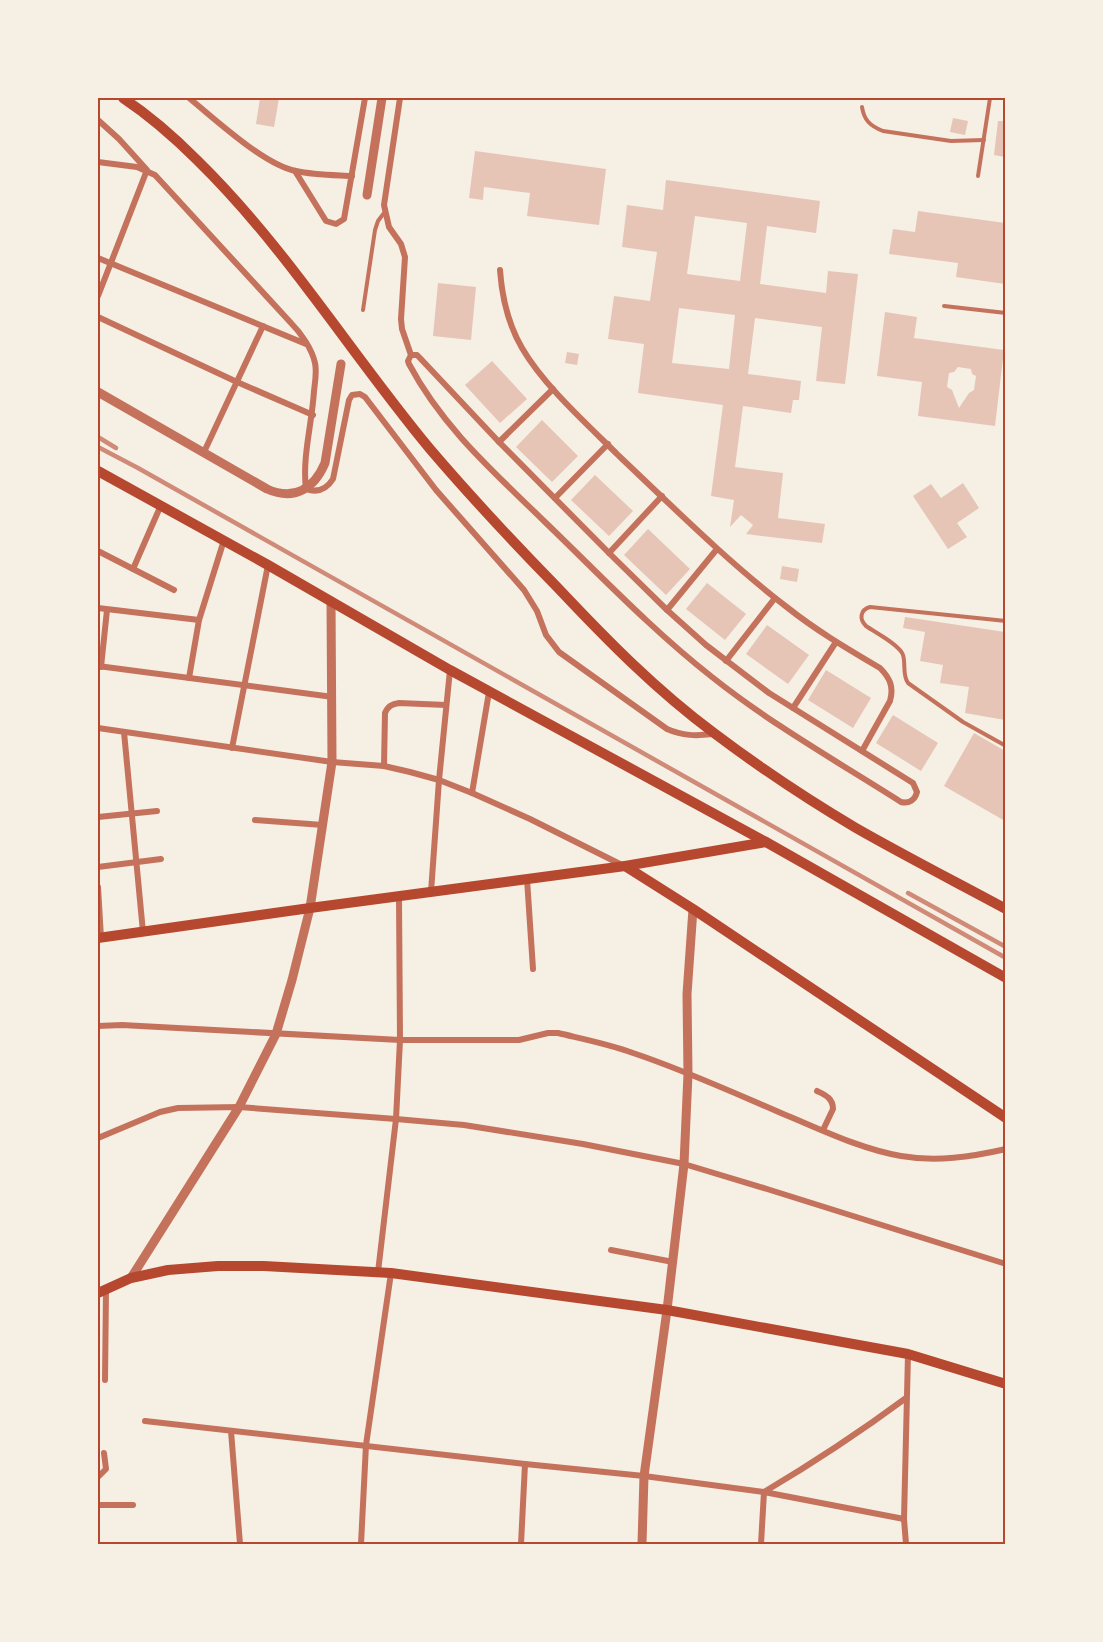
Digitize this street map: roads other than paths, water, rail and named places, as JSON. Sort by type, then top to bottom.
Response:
[{"type":"main road","points":[[123,98],[146,113],[225,187],[300,278],[429,448],[473,498],[644,676],[714,734],[785,784],[854,827],[1005,909]]},
{"type":"main road","points":[[98,471],[332,601],[489,692],[766,842],[1005,978]]},
{"type":"main road","points":[[99,938],[625,866],[766,842]]},
{"type":"main road","points":[[625,866],[1005,1118]]},
{"type":"main road","points":[[102,1291],[131,1278],[168,1270],[218,1266],[264,1266],[391,1273],[667,1310],[908,1354],[1005,1384]]},
{"type":"street","points":[[189,98],[249,146],[278,165],[295,171],[352,176]]},
{"type":"street","points":[[295,171],[326,221],[336,224],[344,219],[365,98]]},
{"type":"street","points":[[367,195],[382,98]]},
{"type":"street","points":[[400,98],[384,198],[384,213],[388,226],[401,244],[405,257],[401,319],[411,355],[408,361],[428,398],[465,444],[673,644],[713,678],[781,726],[902,802],[908,803],[914,799],[917,792],[913,783],[793,708],[726,661],[667,610],[417,355],[411,355]]},
{"type":"street","points":[[98,120],[147,170],[163,182],[295,327],[314,358],[316,367],[313,416],[305,465],[306,489]]},
{"type":"street","points":[[98,162],[147,170]]},
{"type":"street","points":[[98,296],[147,170]]},
{"type":"street","points":[[98,258],[306,344]]},
{"type":"street","points":[[500,270],[504,303],[515,335],[532,364],[553,389],[717,549],[775,598],[886,675],[891,683],[890,701],[862,751]]},
{"type":"street","points":[[98,317],[313,416]]},
{"type":"street","points":[[204,452],[263,326]]},
{"type":"street","points":[[98,392],[275,492],[291,493],[306,489],[319,477],[325,463],[341,364]]},
{"type":"street","points":[[499,441],[553,389]]},
{"type":"street","points":[[306,489],[321,490],[333,479],[349,400],[355,393],[360,394],[365,397],[436,490],[524,590],[537,611],[546,635],[559,652],[667,729],[693,736],[714,734]]},
{"type":"street","points":[[555,498],[608,444]]},
{"type":"street","points":[[609,553],[662,496]]},
{"type":"street","points":[[133,569],[161,505]]},
{"type":"street","points":[[189,678],[199,620],[224,540]]},
{"type":"street","points":[[667,610],[717,549]]},
{"type":"street","points":[[98,551],[174,590]]},
{"type":"street","points":[[232,748],[268,565]]},
{"type":"street","points":[[726,661],[775,598]]},
{"type":"street","points":[[131,1278],[239,1107],[276,1034],[310,908],[332,762],[332,601]]},
{"type":"street","points":[[98,608],[199,620]]},
{"type":"street","points":[[107,610],[99,666],[333,697]]},
{"type":"street","points":[[793,708],[836,642]]},
{"type":"street","points":[[431,893],[450,670]]},
{"type":"street","points":[[472,794],[489,692]]},
{"type":"street","points":[[384,766],[385,713],[388,707],[399,703],[446,705]]},
{"type":"street","points":[[98,728],[332,762],[384,766],[439,780],[530,819],[625,866]]},
{"type":"street","points":[[124,732],[143,932]]},
{"type":"street","points":[[98,817],[157,811]]},
{"type":"street","points":[[255,820],[323,825]]},
{"type":"street","points":[[98,867],[161,859]]},
{"type":"street","points":[[526,879],[533,969]]},
{"type":"street","points":[[98,887],[99,938]]},
{"type":"street","points":[[378,1272],[396,1119],[400,1040],[399,897]]},
{"type":"street","points":[[642,1545],[644,1476],[684,1164],[688,1074],[687,994],[693,909]]},
{"type":"street","points":[[98,1026],[122,1025],[400,1040],[519,1040],[558,1033],[631,1052],[880,1151],[911,1157],[942,1158],[963,1157],[1005,1149]]},
{"type":"street","points":[[817,1091],[829,1098],[833,1105],[823,1130]]},
{"type":"street","points":[[98,1138],[160,1112],[178,1108],[239,1107],[464,1125],[583,1144],[684,1164],[1005,1264]]},
{"type":"street","points":[[611,1250],[673,1262]]},
{"type":"street","points":[[361,1545],[366,1445],[391,1273]]},
{"type":"street","points":[[102,1291],[105,1380]]},
{"type":"street","points":[[906,1545],[904,1519],[908,1354]]},
{"type":"street","points":[[764,1492],[851,1438],[906,1398]]},
{"type":"street","points":[[145,1420],[644,1476],[764,1492],[904,1519]]},
{"type":"street","points":[[231,1431],[240,1545]]},
{"type":"street","points":[[98,1477],[106,1470],[104,1453]]},
{"type":"street","points":[[521,1545],[525,1464]]},
{"type":"street","points":[[762,1545],[764,1492]]},
{"type":"street","points":[[98,1505],[133,1505]]},
{"type":"lane","points":[[978,176],[990,98]]},
{"type":"lane","points":[[862,107],[868,122],[883,131],[951,141],[984,140]]},
{"type":"lane","points":[[363,310],[376,227],[384,213]]},
{"type":"lane","points":[[944,306],[1005,314]]},
{"type":"lane","points":[[1005,621],[870,607],[862,612],[861,618],[866,626],[900,650],[904,658],[904,675],[908,683],[952,715],[1005,746]]},
{"type":"railway","points":[[98,437],[116,448]]},
{"type":"railway","points":[[98,447],[1006,958]]},
{"type":"railway","points":[[908,893],[1006,947]]}]
